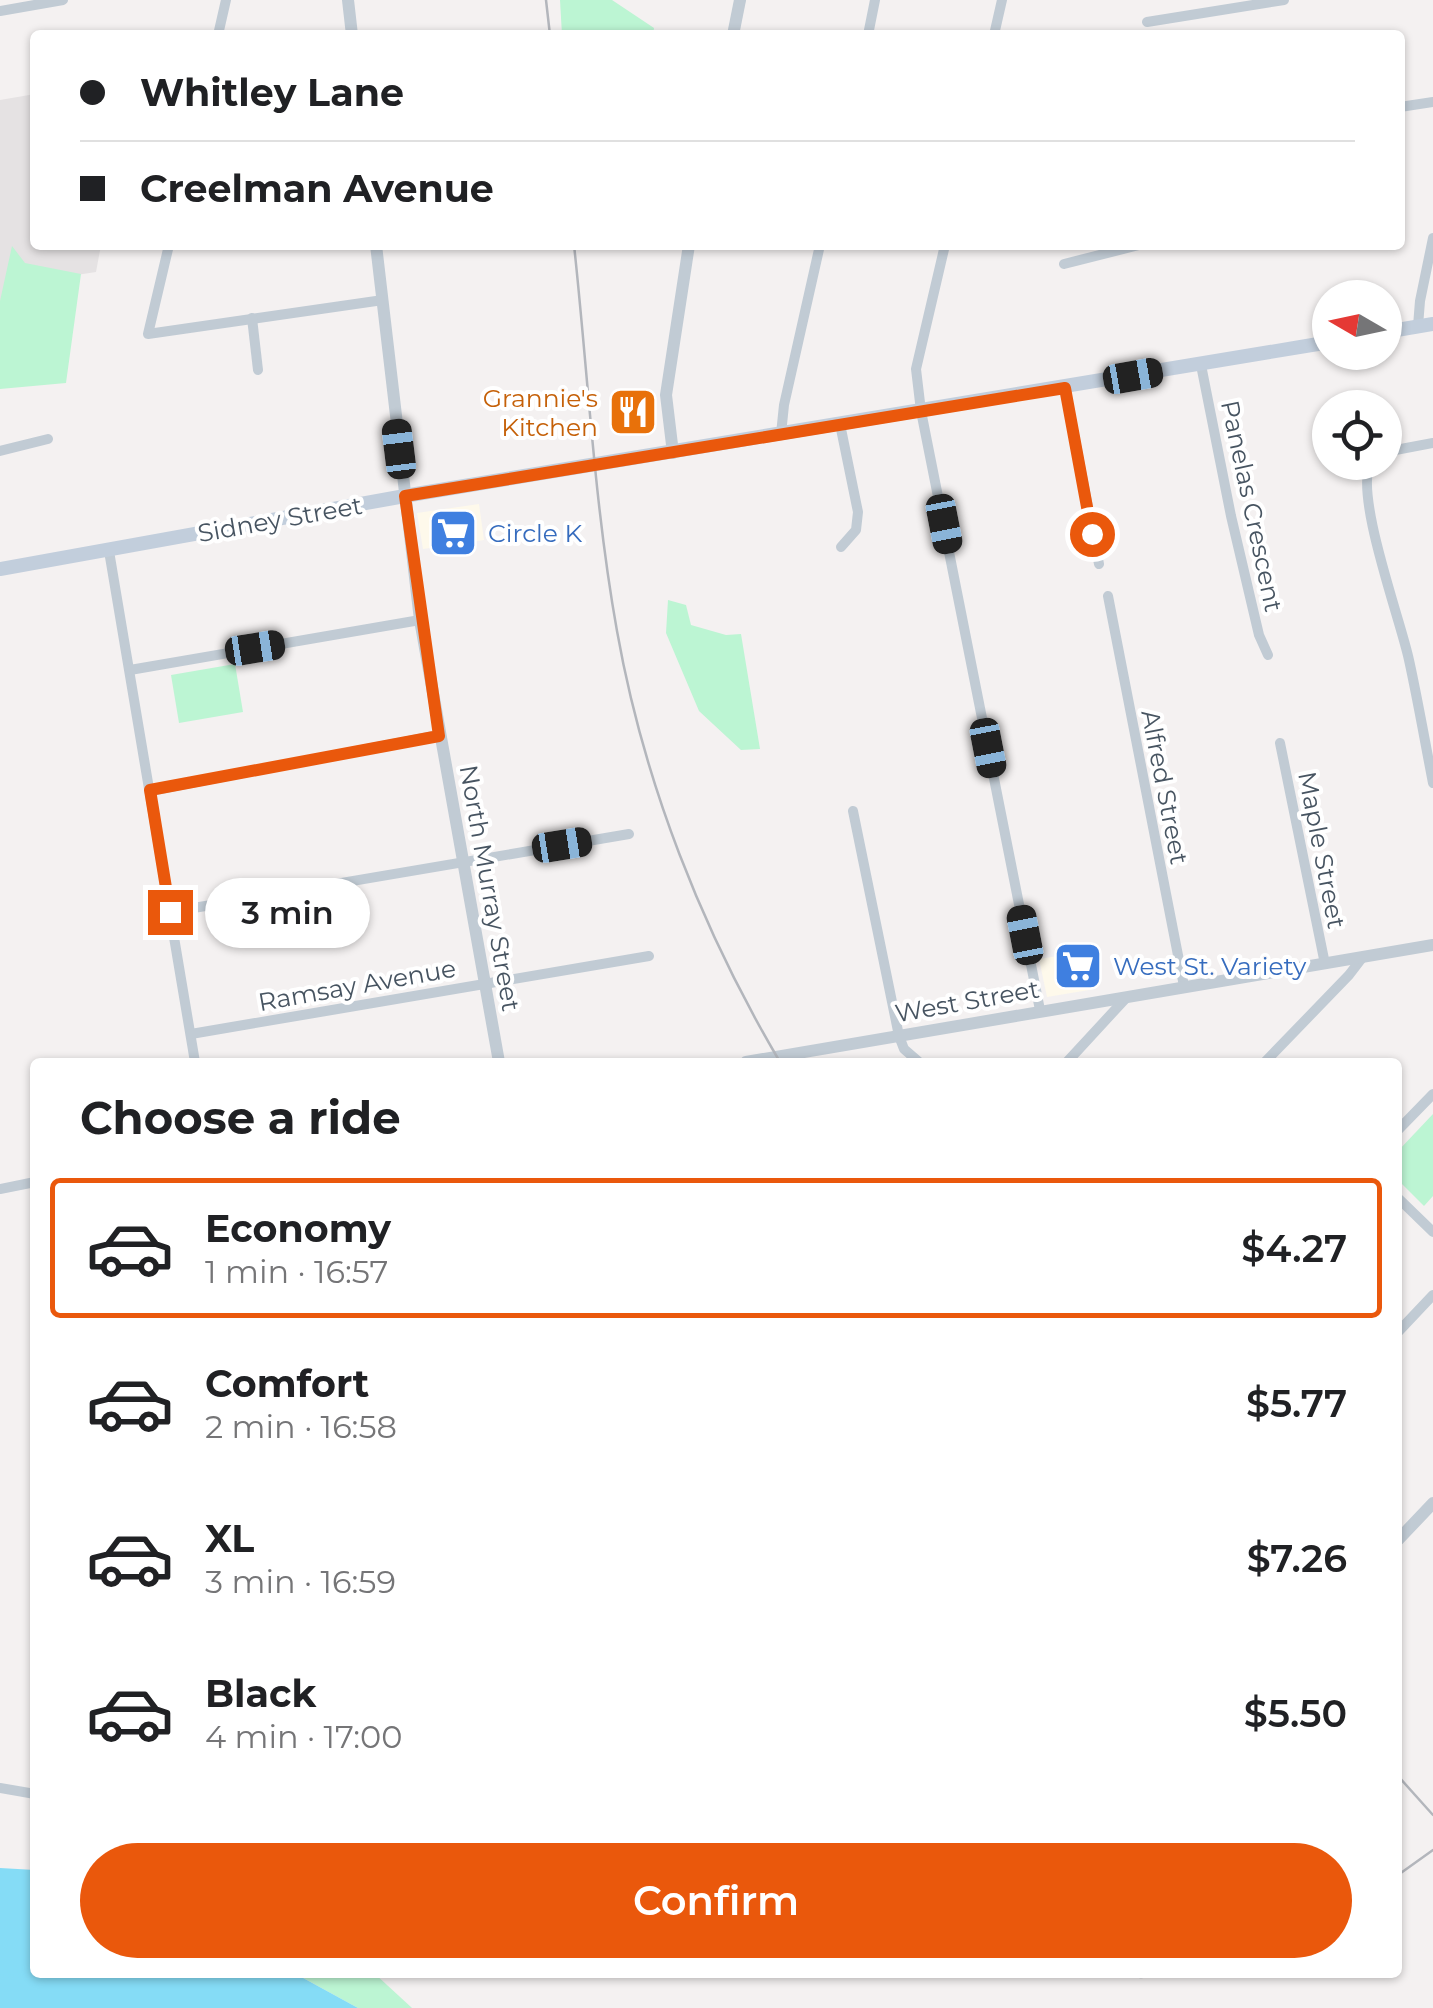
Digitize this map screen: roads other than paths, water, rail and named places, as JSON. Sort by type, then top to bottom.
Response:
[{"type":"main road","name":"Sidney Street","points":[[0,569],[405,496],[1312,345]]},
{"type":"street","points":[[0,11],[64,0]]},
{"type":"street","points":[[219,30],[226,0]]},
{"type":"street","points":[[348,0],[351,30]]},
{"type":"street","points":[[734,30],[740,0]]},
{"type":"street","points":[[869,30],[876,0]]},
{"type":"street","points":[[995,30],[1002,0]]},
{"type":"street","points":[[1147,22],[1210,6],[1284,0]]},
{"type":"street","points":[[1405,107],[1433,102]]},
{"type":"street","points":[[1426,325],[1420,302],[1433,238]]},
{"type":"street","points":[[167,250],[148,334],[383,300]]},
{"type":"street","name":"North Murray Street","points":[[377,250],[420,620],[498,1058]]},
{"type":"street","points":[[673,453],[666,394],[688,250]]},
{"type":"street","points":[[781,434],[819,250]]},
{"type":"street","points":[[944,250],[916,369],[1040,1010]]},
{"type":"street","points":[[1064,264],[1117,250]]},
{"type":"street","points":[[252,318],[258,370]]},
{"type":"street","name":"Panelas Crescent","points":[[1201,364],[1231,516],[1259,635],[1268,655]]},
{"type":"street","points":[[1065,388],[1099,564]]},
{"type":"street","points":[[840,424],[858,512],[856,530],[841,548]]},
{"type":"street","points":[[0,451],[48,440]]},
{"type":"street","points":[[1402,449],[1433,443]]},
{"type":"street","points":[[1366,480],[1375,533],[1409,658],[1433,783]]},
{"type":"street","points":[[109,551],[195,1058]]},
{"type":"street","name":"Alfred Street","points":[[1108,596],[1184,986]]},
{"type":"street","points":[[130,670],[420,620]]},
{"type":"street","points":[[150,790],[439,736]]},
{"type":"street","name":"Maple Street","points":[[1280,743],[1325,964]]},
{"type":"street","points":[[853,811],[898,1036],[914,1058]]},
{"type":"street","points":[[170,912],[629,834]]},
{"type":"street","name":"West Street","points":[[799,1058],[826,1056],[898,1036],[1040,1010],[1433,946]]},
{"type":"street","name":"Ramsay Avenue","points":[[191,1034],[649,956]]},
{"type":"street","points":[[1269,1058],[1362,958]]},
{"type":"street","points":[[1072,1058],[1126,997]]},
{"type":"street","points":[[1402,1126],[1433,1094]]},
{"type":"street","points":[[0,1188],[30,1183]]},
{"type":"street","points":[[1402,1202],[1433,1232]]},
{"type":"street","points":[[1402,1328],[1433,1295]]},
{"type":"street","points":[[1402,1536],[1433,1503]]},
{"type":"street","points":[[0,1789],[30,1793]]},
{"type":"water","points":[[0,1868],[30,1870],[30,1978],[303,1978],[358,2008],[0,2008]]},
{"type":"railway","points":[[546,0],[549,30]]},
{"type":"railway","points":[[574,250],[603,535],[617,631],[643,744],[701,908],[778,1058]]},
{"type":"railway","points":[[1402,1780],[1433,1815]]},
{"type":"railway","points":[[1402,1872],[1433,1850]]},
{"type":"place","name":"Grannie's Kitchen","points":[[633,412]]},
{"type":"place","name":"Circle K","points":[[453,533]]},
{"type":"place","name":"West St. Variety","points":[[1078,966]]}]
